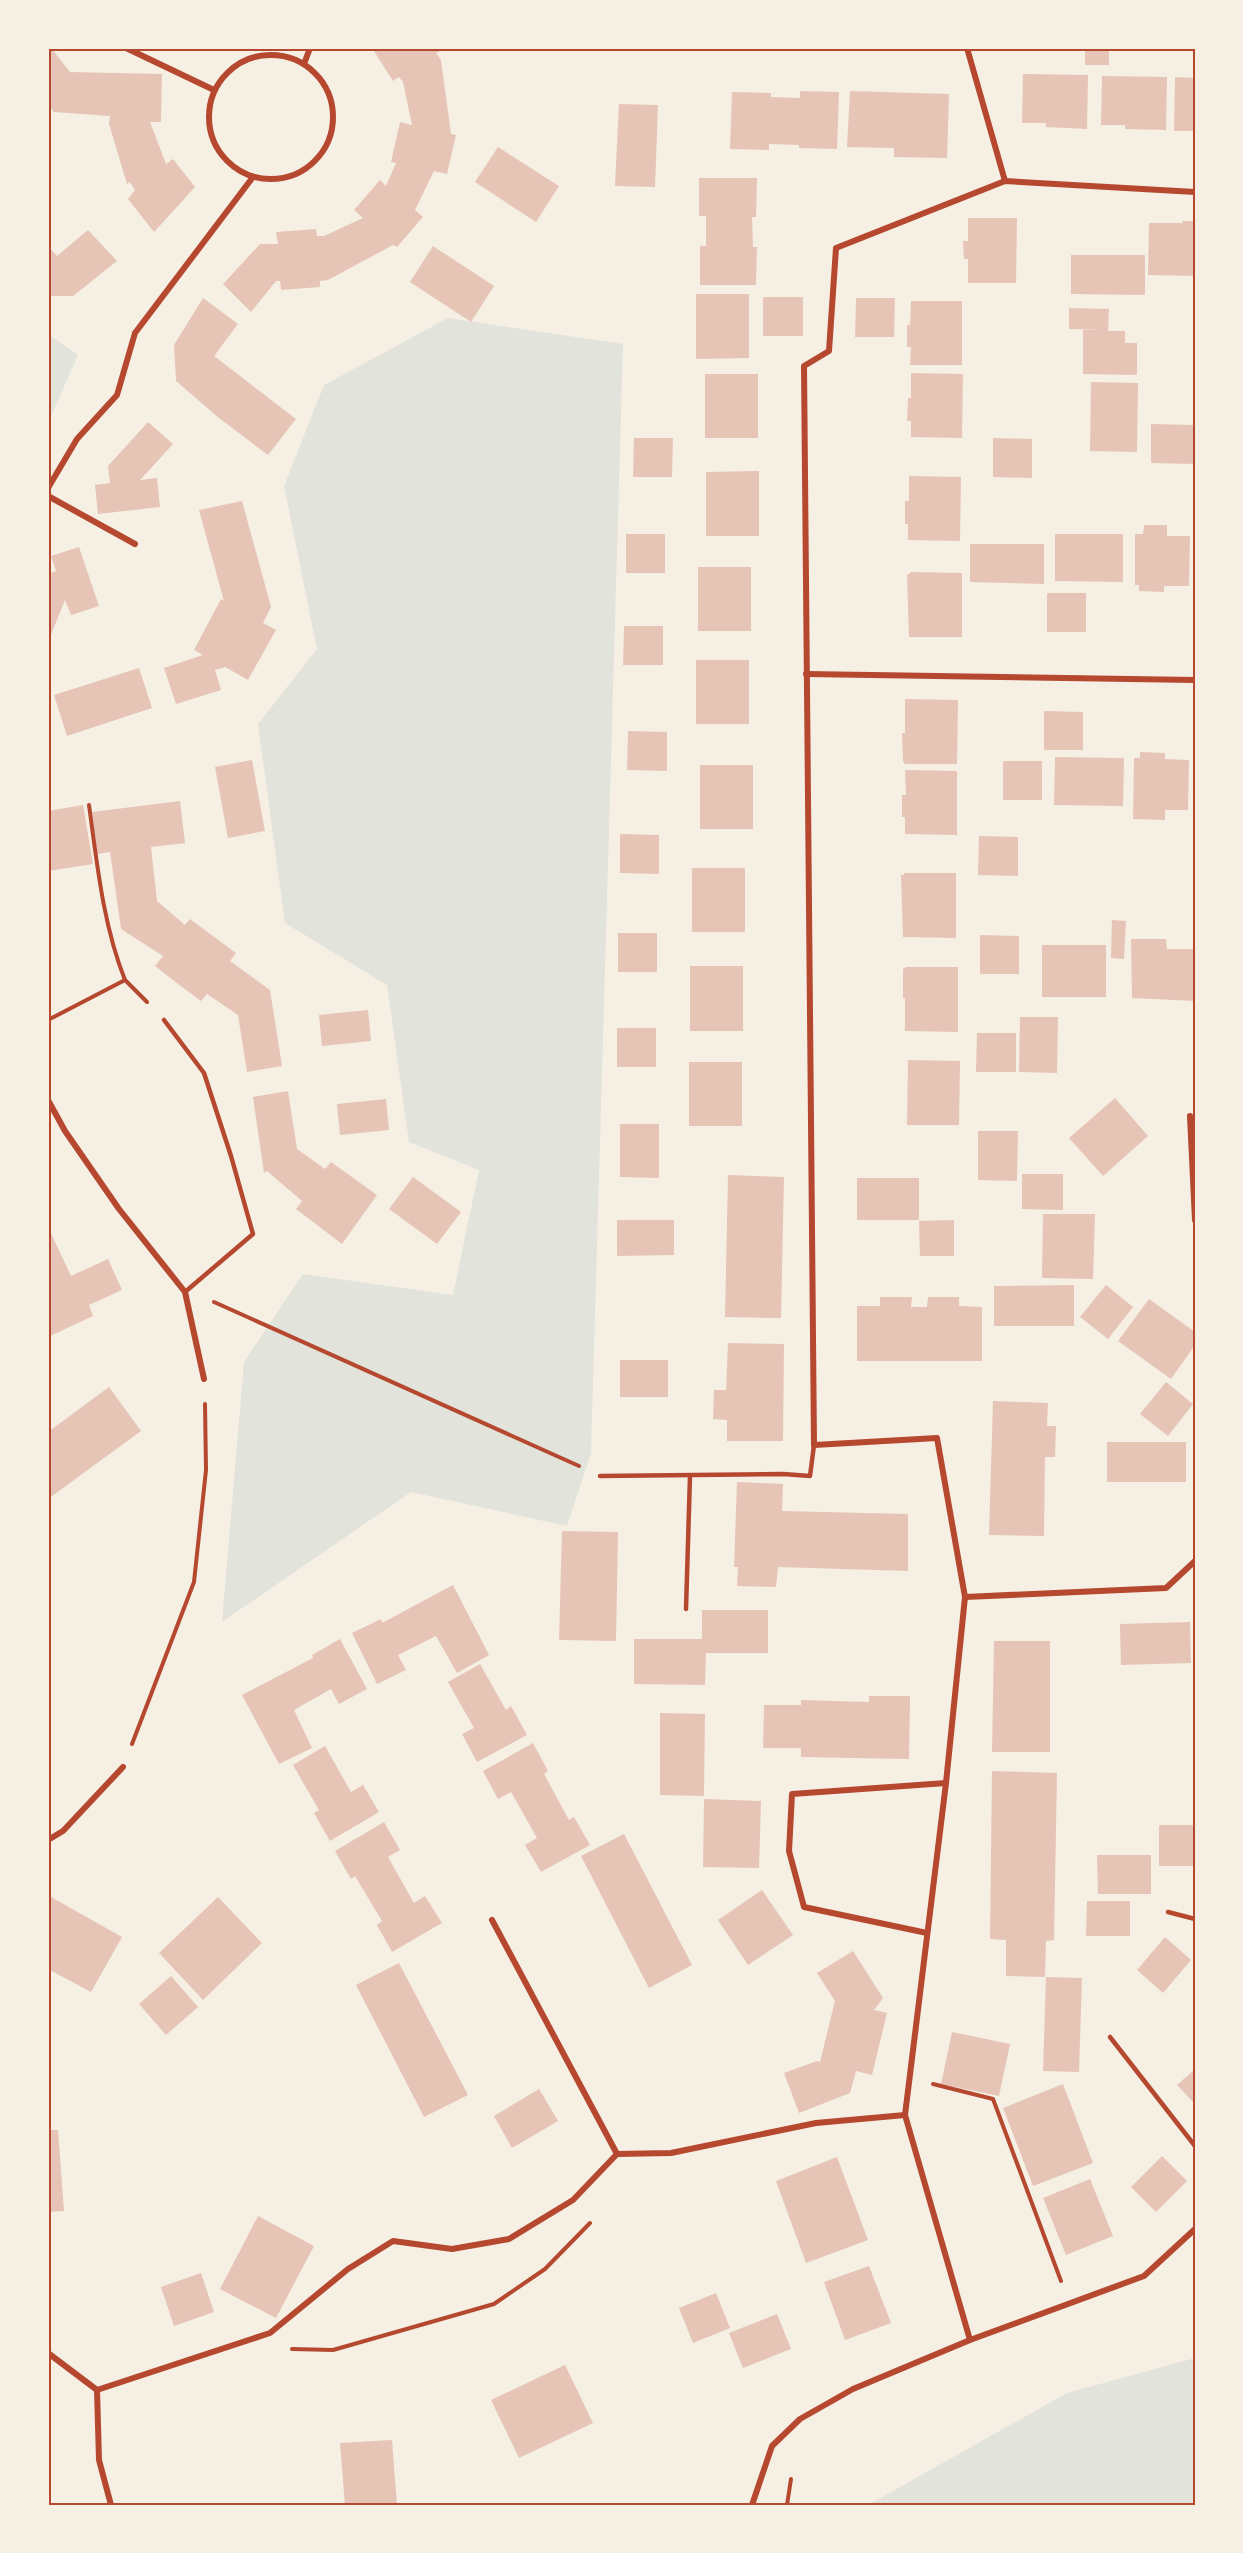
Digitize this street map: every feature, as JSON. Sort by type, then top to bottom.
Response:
[{"type":"street","points":[[126,48],[214,90]]},
{"type":"street","points":[[304,64],[310,48]]},
{"type":"street","points":[[967,48],[1005,181]]},
{"type":"street","points":[[279,55],[304,64],[323,83],[332,107],[331,133],[321,154],[304,171],[276,180],[253,177],[222,157],[213,142],[209,129],[214,90],[224,75],[247,59],[279,55]]},
{"type":"street","points":[[48,488],[77,439],[117,395],[135,333],[253,177]]},
{"type":"street","points":[[970,2340],[904,2115],[946,1783],[965,1597],[937,1438],[814,1445],[804,366],[829,351],[836,248],[1005,181],[1195,192]]},
{"type":"street","points":[[48,496],[135,544]]},
{"type":"street","points":[[806,674],[1195,680]]},
{"type":"street","points":[[48,1100],[65,1131],[119,1209],[185,1292],[204,1378]]},
{"type":"street","points":[[1190,1116],[1195,1220]]},
{"type":"street","points":[[965,1597],[1166,1588],[1195,1561]]},
{"type":"street","points":[[48,1840],[63,1831],[123,1767]]},
{"type":"street","points":[[927,1933],[804,1907],[789,1851],[792,1794],[946,1783]]},
{"type":"street","points":[[492,1920],[617,2154]]},
{"type":"street","points":[[97,2390],[270,2334],[348,2269],[393,2241],[452,2249],[509,2239],[573,2200],[617,2154],[671,2153],[816,2123],[904,2115]]},
{"type":"street","points":[[752,2505],[772,2446],[800,2419],[853,2389],[970,2340],[1144,2276],[1195,2229]]},
{"type":"street","points":[[48,2353],[97,2390]]},
{"type":"street","points":[[97,2390],[99,2460],[111,2505]]},
{"type":"lane","points":[[164,1020],[204,1073],[253,1234],[185,1292]]},
{"type":"lane","points":[[600,1476],[783,1474],[810,1476],[814,1445]]},
{"type":"lane","points":[[686,1609],[690,1476]]},
{"type":"lane","points":[[1168,1912],[1195,1919]]},
{"type":"lane","points":[[1110,2037],[1195,2146]]},
{"type":"path","points":[[88,805],[98,873],[116,956],[125,980],[164,1020]]},
{"type":"path","points":[[48,1020],[125,980]]},
{"type":"path","points":[[185,1292],[230,1308],[600,1476]]},
{"type":"path","points":[[123,1767],[194,1582],[206,1470],[204,1378]]},
{"type":"path","points":[[909,2079],[993,2099],[1069,2303]]},
{"type":"path","points":[[270,2334],[290,2349],[333,2350],[494,2304],[544,2269],[575,2240],[597,2214]]},
{"type":"shaded area","points":[[448,318],[623,344],[591,1453],[567,1526],[411,1492],[222,1622],[244,1362],[303,1274],[453,1295],[479,1170],[409,1142],[387,985],[285,923],[258,724],[317,649],[284,486],[324,385]]},
{"type":"shaded area","points":[[48,334],[78,355],[48,423]]},
{"type":"shaded area","points":[[1195,2358],[1195,2505],[868,2505],[1067,2393]]},
{"type":"building","points":[[51,48],[70,72],[162,74],[161,122],[150,122],[166,164],[173,159],[195,187],[154,232],[128,199],[135,190],[130,182],[127,184],[109,124],[110,116],[54,112],[48,105],[48,51]]},
{"type":"building","points":[[372,48],[442,50],[436,53],[441,60],[451,134],[456,135],[447,174],[434,171],[415,210],[423,217],[397,247],[393,245],[328,280],[320,281],[320,287],[281,290],[280,281],[276,281],[251,312],[223,284],[260,244],[278,244],[276,232],[316,229],[317,236],[324,236],[363,218],[354,210],[380,180],[386,186],[396,163],[391,162],[400,122],[412,125],[403,82],[399,77],[393,81]]},
{"type":"building","points":[[1085,48],[1109,48],[1109,65],[1085,65]]},
{"type":"building","points":[[1023,74],[1088,75],[1087,129],[1046,127],[1046,123],[1022,123]]},
{"type":"building","points":[[1102,76],[1167,77],[1166,130],[1125,129],[1125,125],[1101,125]]},
{"type":"building","points":[[1175,77],[1195,78],[1195,131],[1174,131]]},
{"type":"building","points":[[800,91],[839,92],[837,149],[769,144],[769,150],[730,149],[732,92],[771,93],[771,97],[800,98]]},
{"type":"building","points":[[850,91],[949,94],[947,158],[894,157],[894,148],[847,147]]},
{"type":"building","points":[[619,104],[658,105],[655,187],[615,186]]},
{"type":"building","points":[[498,147],[559,186],[536,222],[475,182]]},
{"type":"building","points":[[699,178],[757,178],[756,217],[752,217],[753,247],[757,247],[756,285],[700,285],[700,246],[706,246],[706,216],[699,216]]},
{"type":"building","points":[[968,218],[1017,218],[1016,283],[968,283],[968,259],[964,259],[963,241],[968,241]]},
{"type":"building","points":[[1182,221],[1195,221],[1195,276],[1148,275],[1149,223],[1183,223]]},
{"type":"building","points":[[88,230],[117,261],[73,296],[48,296],[48,246],[57,256]]},
{"type":"building","points":[[433,246],[494,286],[471,322],[410,282]]},
{"type":"building","points":[[1071,255],[1145,255],[1145,295],[1071,294]]},
{"type":"building","points":[[696,294],[749,294],[749,358],[696,359]]},
{"type":"building","points":[[763,297],[803,297],[803,336],[763,336]]},
{"type":"building","points":[[203,298],[238,324],[214,356],[296,419],[268,455],[219,418],[176,381],[174,345]]},
{"type":"building","points":[[856,298],[895,298],[894,337],[855,337]]},
{"type":"building","points":[[911,301],[962,301],[962,365],[910,365],[911,347],[907,347],[907,325],[910,325]]},
{"type":"building","points":[[1069,308],[1109,309],[1108,331],[1125,331],[1125,343],[1137,343],[1137,375],[1083,374],[1083,330],[1104,330],[1069,329]]},
{"type":"building","points":[[911,373],[963,374],[962,438],[911,437],[911,421],[907,421],[908,398],[911,398]]},
{"type":"building","points":[[705,374],[758,374],[758,438],[705,438]]},
{"type":"building","points":[[1091,382],[1138,383],[1137,452],[1090,451]]},
{"type":"building","points":[[148,422],[173,444],[140,480],[157,478],[160,507],[98,514],[95,485],[110,483],[108,466]]},
{"type":"building","points":[[1151,424],[1195,425],[1195,464],[1151,463]]},
{"type":"building","points":[[634,438],[673,438],[672,477],[633,477]]},
{"type":"building","points":[[993,438],[1032,439],[1032,478],[993,477]]},
{"type":"building","points":[[759,471],[759,536],[706,536],[706,472]]},
{"type":"building","points":[[909,476],[961,477],[960,541],[908,540],[905,501],[909,501]]},
{"type":"building","points":[[242,501],[271,607],[263,623],[276,630],[248,680],[225,667],[215,670],[221,690],[176,704],[164,668],[203,655],[194,650],[221,599],[224,601],[199,510]]},
{"type":"building","points":[[1144,525],[1167,525],[1167,536],[1190,536],[1189,586],[1164,586],[1164,592],[1139,591],[1139,585],[1135,585],[1135,534],[1143,534]]},
{"type":"building","points":[[626,534],[665,534],[665,573],[626,573]]},
{"type":"building","points":[[1055,534],[1123,534],[1123,582],[1055,581]]},
{"type":"building","points":[[970,544],[1044,544],[1044,584],[970,582]]},
{"type":"building","points":[[79,547],[99,606],[71,615],[65,600],[48,642],[48,574],[56,571],[51,556]]},
{"type":"building","points":[[698,567],[751,567],[751,631],[698,631]]},
{"type":"building","points":[[910,572],[962,573],[962,637],[909,637],[907,574]]},
{"type":"building","points":[[1047,593],[1086,593],[1086,632],[1047,632]]},
{"type":"building","points":[[624,626],[663,626],[663,665],[623,665]]},
{"type":"building","points":[[696,660],[749,660],[749,724],[696,724]]},
{"type":"building","points":[[139,668],[152,708],[67,736],[54,695]]},
{"type":"building","points":[[905,699],[958,700],[957,764],[905,764],[902,733],[905,733]]},
{"type":"building","points":[[1044,711],[1083,712],[1083,750],[1044,750]]},
{"type":"building","points":[[628,731],[667,732],[667,771],[627,770]]},
{"type":"building","points":[[1140,752],[1165,753],[1165,759],[1189,760],[1188,810],[1165,810],[1165,820],[1133,819],[1134,758],[1140,758]]},
{"type":"building","points":[[1055,757],[1124,758],[1123,806],[1054,805]]},
{"type":"building","points":[[252,760],[265,831],[228,838],[215,767]]},
{"type":"building","points":[[1003,761],[1042,761],[1042,800],[1003,800]]},
{"type":"building","points":[[700,765],[753,765],[753,829],[700,829]]},
{"type":"building","points":[[905,770],[957,771],[957,835],[905,834],[902,795],[906,795]]},
{"type":"building","points":[[180,801],[185,843],[151,847],[157,901],[185,925],[190,919],[236,953],[230,961],[270,990],[282,1066],[247,1072],[238,1015],[207,994],[201,1001],[155,966],[163,956],[121,929],[110,852],[97,854],[92,812]]},
{"type":"building","points":[[83,805],[93,864],[48,871],[48,811]]},
{"type":"building","points":[[620,834],[659,835],[659,874],[620,873]]},
{"type":"building","points":[[979,836],[1018,837],[1018,876],[978,875]]},
{"type":"building","points":[[692,868],[745,868],[745,932],[692,932]]},
{"type":"building","points":[[904,873],[956,873],[956,938],[903,937],[901,875]]},
{"type":"building","points":[[1112,920],[1126,921],[1124,959],[1111,958]]},
{"type":"building","points":[[618,933],[657,933],[657,972],[618,972]]},
{"type":"building","points":[[980,935],[1019,936],[1019,974],[980,974]]},
{"type":"building","points":[[1131,939],[1166,939],[1167,949],[1195,949],[1195,1001],[1132,998]]},
{"type":"building","points":[[1042,945],[1106,945],[1106,997],[1042,997]]},
{"type":"building","points":[[690,966],[743,966],[743,1031],[690,1031]]},
{"type":"building","points":[[906,967],[958,967],[958,1032],[905,1031],[903,969]]},
{"type":"building","points":[[368,1010],[371,1041],[322,1046],[319,1015]]},
{"type":"building","points":[[1020,1017],[1058,1017],[1057,1073],[1019,1072]]},
{"type":"building","points":[[617,1028],[656,1028],[656,1067],[617,1067]]},
{"type":"building","points":[[977,1033],[1016,1033],[1016,1072],[976,1072]]},
{"type":"building","points":[[908,1060],[960,1061],[959,1125],[907,1125]]},
{"type":"building","points":[[689,1062],[742,1062],[742,1126],[689,1126]]},
{"type":"building","points":[[288,1091],[297,1149],[325,1169],[331,1162],[377,1195],[342,1244],[296,1209],[302,1201],[267,1171],[264,1173],[253,1097]]},
{"type":"building","points":[[1115,1098],[1148,1136],[1103,1176],[1069,1138]]},
{"type":"building","points":[[386,1099],[389,1130],[340,1135],[337,1104]]},
{"type":"building","points":[[620,1124],[659,1124],[659,1178],[620,1177]]},
{"type":"building","points":[[978,1131],[1018,1131],[1017,1181],[978,1180]]},
{"type":"building","points":[[1022,1174],[1063,1174],[1063,1210],[1022,1209]]},
{"type":"building","points":[[728,1175],[784,1177],[781,1318],[725,1317]]},
{"type":"building","points":[[413,1177],[461,1212],[437,1244],[389,1209]]},
{"type":"building","points":[[857,1178],[919,1178],[919,1220],[857,1220]]},
{"type":"building","points":[[1043,1214],[1095,1214],[1093,1279],[1042,1278]]},
{"type":"building","points":[[617,1220],[674,1220],[674,1255],[617,1256]]},
{"type":"building","points":[[954,1220],[954,1256],[920,1256],[919,1221]]},
{"type":"building","points":[[48,1227],[71,1276],[108,1259],[122,1290],[89,1305],[93,1316],[48,1337]]},
{"type":"building","points":[[1074,1285],[1074,1326],[994,1326],[994,1286]]},
{"type":"building","points":[[1106,1285],[1133,1307],[1108,1339],[1080,1317]]},
{"type":"building","points":[[880,1297],[912,1297],[911,1307],[927,1307],[928,1297],[959,1297],[959,1306],[982,1307],[982,1361],[857,1361],[857,1306],[880,1306]]},
{"type":"building","points":[[1149,1299],[1195,1332],[1195,1345],[1171,1379],[1118,1341]]},
{"type":"building","points":[[728,1343],[784,1344],[783,1441],[727,1441],[727,1420],[713,1419],[714,1390],[726,1390]]},
{"type":"building","points":[[620,1360],[668,1360],[668,1397],[620,1397]]},
{"type":"building","points":[[1166,1382],[1193,1404],[1168,1436],[1140,1414]]},
{"type":"building","points":[[109,1387],[141,1431],[48,1499],[48,1432]]},
{"type":"building","points":[[993,1401],[1048,1403],[1047,1426],[1056,1426],[1055,1457],[1045,1457],[1044,1536],[989,1535]]},
{"type":"building","points":[[1107,1442],[1186,1442],[1186,1482],[1107,1482]]},
{"type":"building","points":[[737,1482],[783,1484],[782,1511],[908,1514],[908,1571],[778,1567],[776,1587],[737,1586],[738,1567],[734,1567]]},
{"type":"building","points":[[562,1531],[618,1532],[616,1641],[559,1640]]},
{"type":"building","points":[[453,1585],[489,1655],[457,1673],[436,1636],[398,1655],[406,1670],[377,1684],[352,1633],[381,1619],[382,1623]]},
{"type":"building","points":[[702,1610],[768,1610],[768,1653],[706,1653],[705,1685],[634,1684],[634,1639],[702,1639]]},
{"type":"building","points":[[1190,1622],[1191,1663],[1121,1665],[1120,1624]]},
{"type":"building","points":[[340,1639],[367,1689],[339,1704],[331,1689],[294,1710],[312,1748],[279,1764],[242,1695],[313,1658],[312,1655]]},
{"type":"building","points":[[994,1641],[1050,1641],[1050,1752],[992,1752]]},
{"type":"building","points":[[480,1664],[506,1710],[511,1706],[527,1735],[477,1762],[462,1734],[474,1728],[448,1682]]},
{"type":"building","points":[[869,1696],[910,1696],[909,1759],[801,1757],[801,1748],[763,1748],[764,1705],[801,1705],[801,1700],[869,1702]]},
{"type":"building","points":[[660,1713],[705,1714],[704,1796],[660,1795]]},
{"type":"building","points":[[533,1743],[548,1771],[544,1774],[569,1820],[574,1817],[590,1845],[541,1872],[525,1845],[537,1838],[511,1792],[498,1799],[483,1771]]},
{"type":"building","points":[[325,1746],[351,1792],[363,1785],[379,1812],[330,1841],[314,1813],[319,1810],[293,1765]]},
{"type":"building","points":[[992,1771],[1057,1773],[1054,1940],[1046,1941],[1045,1977],[1006,1976],[1006,1940],[990,1939]]},
{"type":"building","points":[[704,1799],[761,1801],[759,1868],[703,1867]]},
{"type":"building","points":[[384,1822],[400,1850],[388,1857],[414,1903],[425,1896],[442,1923],[392,1952],[377,1925],[382,1921],[355,1876],[351,1879],[335,1851]]},
{"type":"building","points":[[1159,1825],[1195,1825],[1195,1866],[1159,1866]]},
{"type":"building","points":[[624,1834],[692,1965],[649,1988],[581,1856]]},
{"type":"building","points":[[1097,1855],[1151,1855],[1151,1894],[1098,1894]]},
{"type":"building","points":[[762,1890],[793,1935],[748,1965],[718,1920]]},
{"type":"building","points":[[51,1897],[122,1937],[91,1992],[48,1969],[48,1902]]},
{"type":"building","points":[[218,1897],[262,1943],[203,2000],[159,1953]]},
{"type":"building","points":[[1087,1901],[1130,1901],[1130,1936],[1086,1936]]},
{"type":"building","points":[[1165,1937],[1191,1960],[1163,1993],[1137,1970]]},
{"type":"building","points":[[853,1951],[883,1998],[874,2010],[887,2013],[872,2075],[856,2071],[850,2093],[799,2113],[784,2073],[817,2061],[820,2062],[835,2001],[817,1973]]},
{"type":"building","points":[[399,1963],[468,2095],[424,2117],[356,1985]]},
{"type":"building","points":[[171,1976],[198,2007],[166,2035],[139,2004]]},
{"type":"building","points":[[1046,1977],[1082,1978],[1079,2072],[1043,2071]]},
{"type":"building","points":[[952,2032],[1010,2044],[999,2096],[941,2084]]},
{"type":"building","points":[[1195,2069],[1195,2104],[1177,2085]]},
{"type":"building","points":[[1063,2084],[1093,2163],[1033,2186],[1003,2108]]},
{"type":"building","points":[[539,2089],[558,2121],[512,2148],[494,2116]]},
{"type":"building","points":[[48,2130],[58,2130],[64,2211],[48,2212]]},
{"type":"building","points":[[1162,2156],[1187,2181],[1156,2212],[1131,2187]]},
{"type":"building","points":[[837,2157],[868,2240],[806,2263],[776,2181]]},
{"type":"building","points":[[1090,2179],[1113,2236],[1066,2255],[1043,2198]]},
{"type":"building","points":[[258,2216],[314,2246],[276,2318],[220,2289]]},
{"type":"building","points":[[869,2266],[891,2323],[845,2340],[824,2282]]},
{"type":"building","points":[[201,2273],[214,2312],[174,2326],[161,2287]]},
{"type":"building","points":[[716,2293],[730,2328],[693,2343],[679,2308]]},
{"type":"building","points":[[777,2314],[791,2349],[743,2368],[729,2333]]},
{"type":"building","points":[[565,2365],[593,2423],[519,2458],[491,2400]]},
{"type":"building","points":[[392,2440],[397,2505],[345,2505],[340,2443]]}]
